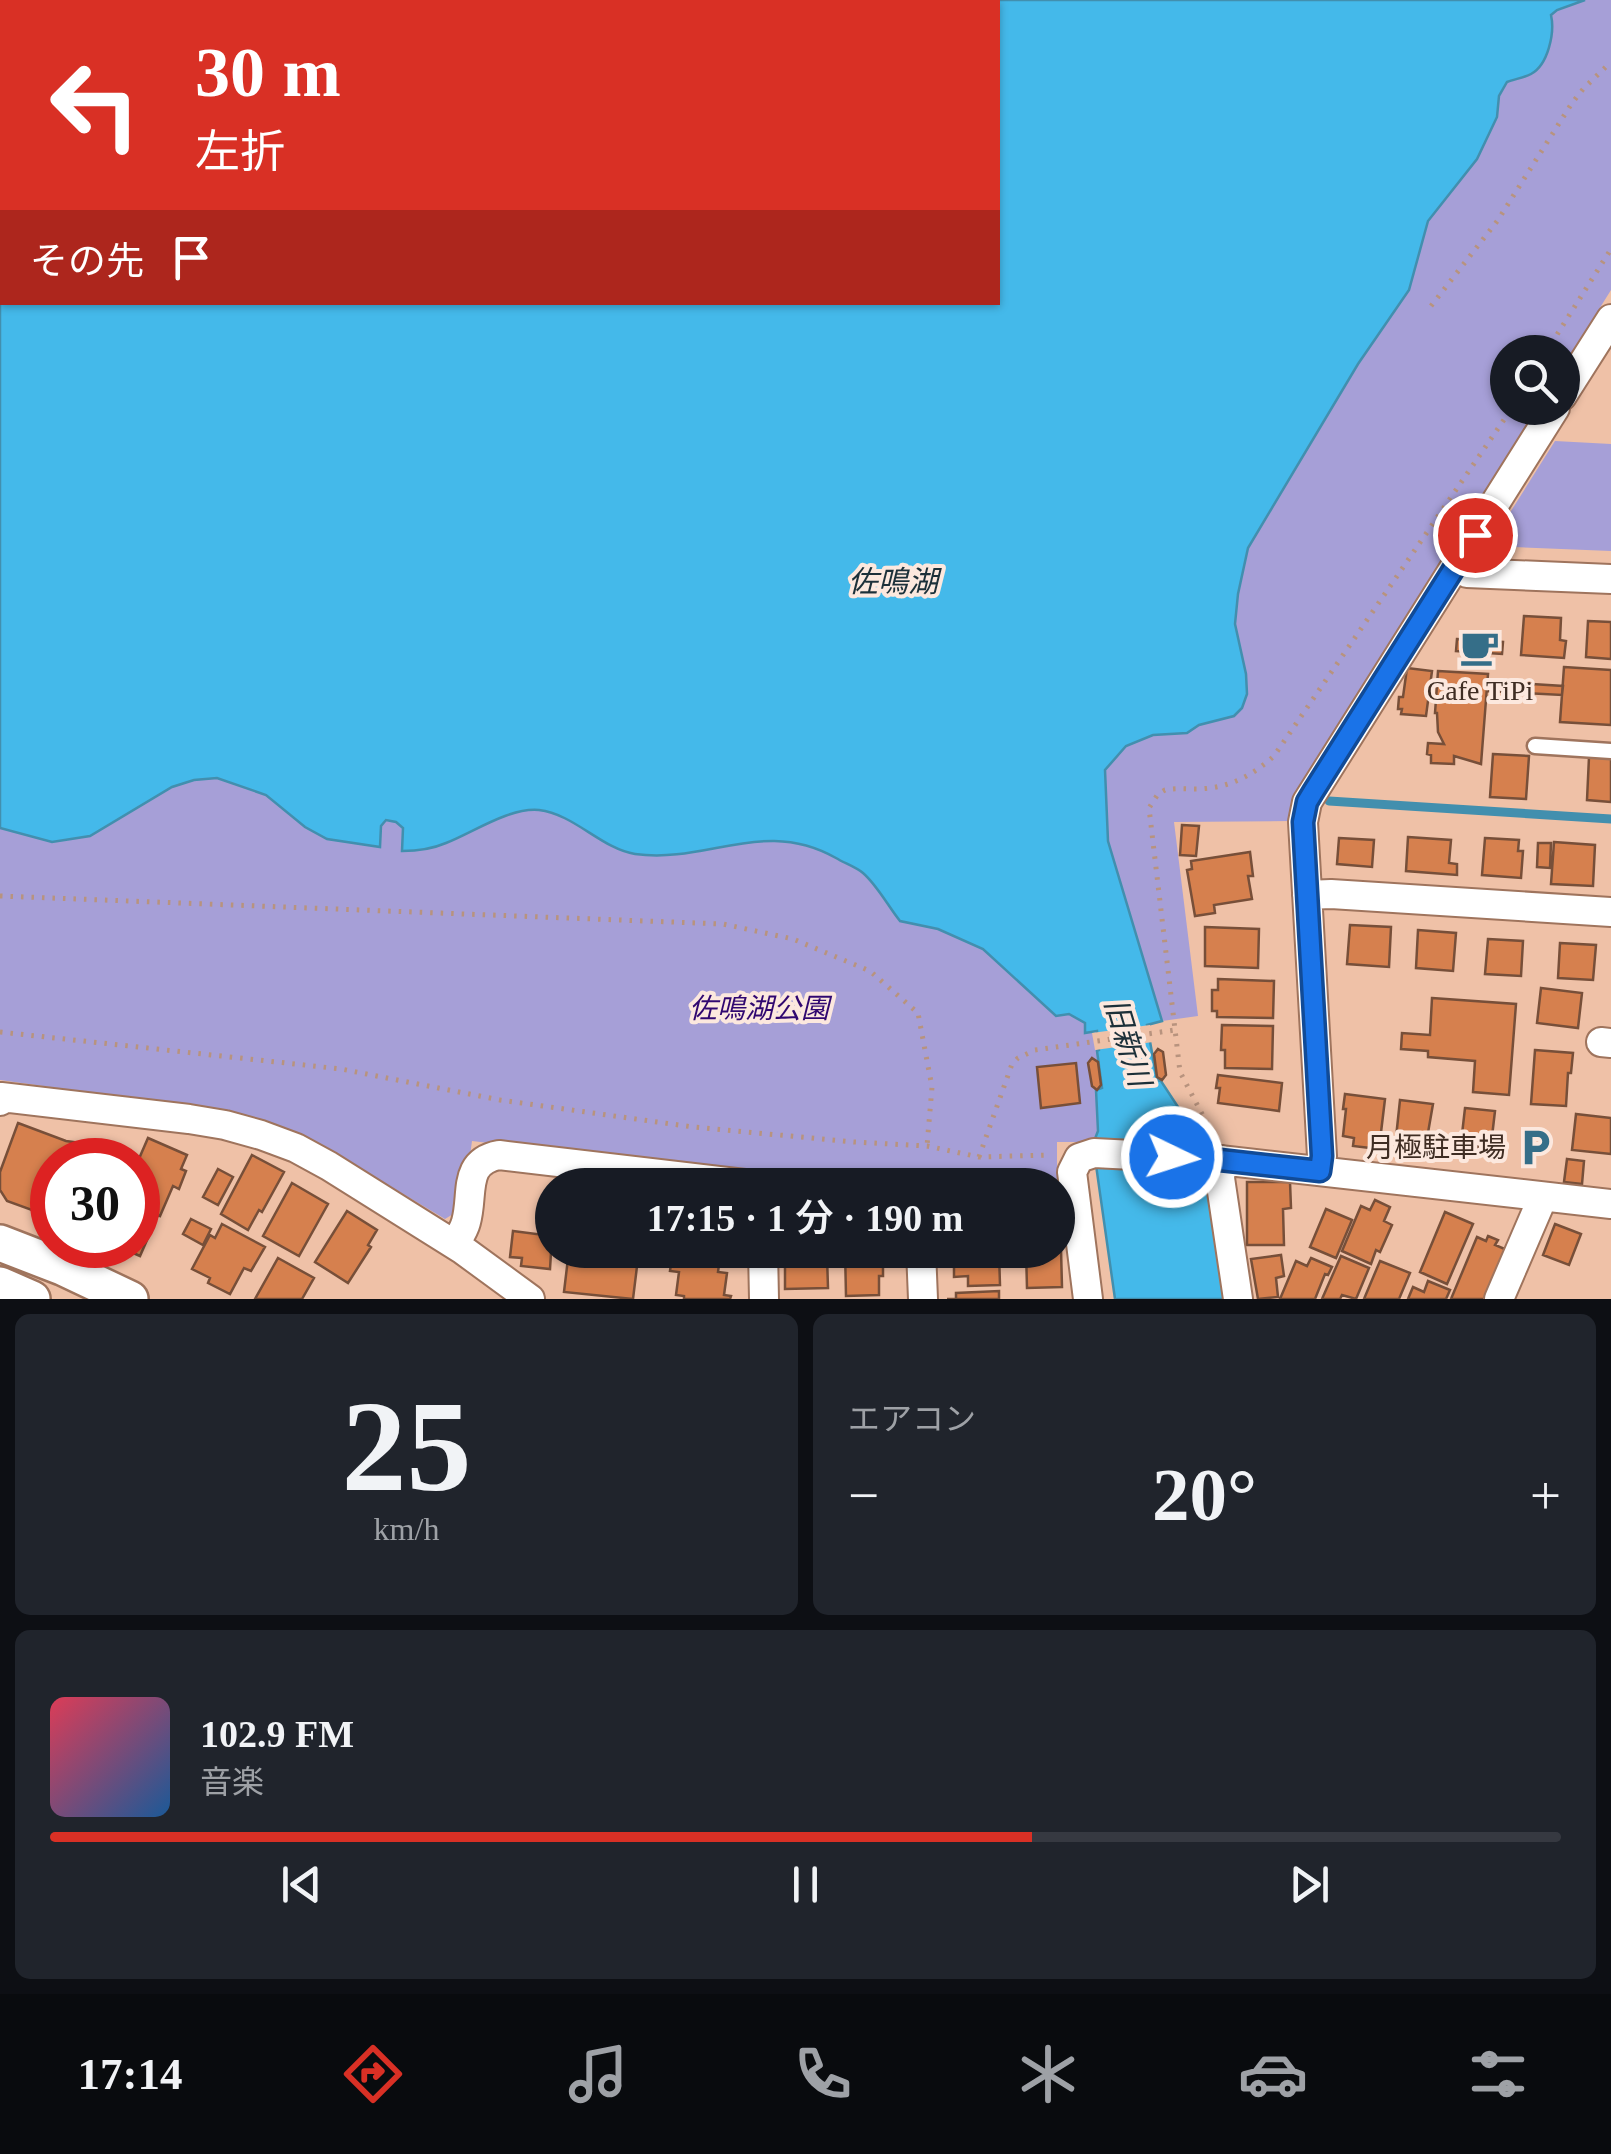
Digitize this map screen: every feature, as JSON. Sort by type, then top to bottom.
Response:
[{"type":"street","points":[[1580,368],[1611,319]]},
{"type":"street","points":[[1320,1171],[1303,822],[1307,802],[1544,425]]},
{"type":"street","points":[[1456,566],[1467,572],[1611,579]]},
{"type":"street","points":[[1307,896],[1350,895],[1611,912]]},
{"type":"street","points":[[0,1101],[1,1097],[226,1125],[296,1148],[455,1244],[530,1299]]},
{"type":"street","points":[[455,1244],[466,1226],[473,1177],[486,1158],[499,1155],[609,1168]]},
{"type":"street","points":[[1075,1169],[1085,1157],[1216,1160],[1611,1204]]},
{"type":"street","points":[[1216,1160],[1238,1299]]},
{"type":"street","points":[[1499,1299],[1540,1196]]},
{"type":"street","points":[[0,1242],[130,1299]]},
{"type":"street","points":[[1075,1248],[1088,1299]]},
{"type":"street","points":[[763,1268],[764,1299]]},
{"type":"street","points":[[922,1268],[923,1299]]},
{"type":"street","points":[[0,1286],[32,1299]]},
{"type":"lane","points":[[1535,746],[1611,751]]},
{"type":"path","points":[[1430,306],[1498,220],[1572,103],[1611,62]]},
{"type":"path","points":[[1557,335],[1611,249]]},
{"type":"path","points":[[1216,1160],[1218,1144],[1180,1072],[1149,816],[1153,801],[1172,788],[1220,787],[1240,780],[1274,756],[1500,425]]},
{"type":"path","points":[[0,896],[723,924],[794,939],[870,972],[918,1013],[932,1087],[927,1146]]},
{"type":"path","points":[[979,1157],[1008,1073],[1018,1058],[1035,1050],[1175,1030]]},
{"type":"path","points":[[0,1032],[341,1069],[500,1100],[693,1127],[927,1146],[979,1157],[1085,1157]]},
{"type":"green space","points":[[1585,0],[1611,0],[1611,290],[1580,340],[1580,335],[1490,335],[1490,425],[1530,425],[1290,821],[1174,822],[1198,1016],[1162,1021],[1108,841],[1105,770],[1126,746],[1153,734],[1187,733],[1199,725],[1234,716],[1247,694],[1235,624],[1248,548],[1358,364],[1409,290],[1428,220],[1477,159],[1497,118],[1499,96],[1507,81],[1534,73],[1551,16]]},
{"type":"green space","points":[[1555,441],[1611,444],[1611,551],[1489,546]]},
{"type":"green space","name":"佐鳴湖公園","points":[[217,778],[266,795],[305,827],[380,846],[380,826],[386,820],[396,822],[403,828],[402,851],[441,845],[504,816],[528,810],[565,818],[611,846],[635,854],[687,853],[760,842],[810,847],[863,873],[900,921],[938,929],[983,949],[1056,1016],[1069,1014],[1097,1030],[1102,1089],[1096,1091],[1098,1132],[1093,1142],[1057,1142],[1057,1168],[696,1168],[472,1141],[463,1208],[445,1219],[306,1140],[215,1110],[0,1080],[0,828],[52,842],[90,836],[172,787]]},
{"type":"water","name":"佐鳴湖","points":[[1000,0],[1585,0],[1551,15],[1551,39],[1542,64],[1531,74],[1507,82],[1499,96],[1497,117],[1477,159],[1428,221],[1409,290],[1358,364],[1248,548],[1235,624],[1246,674],[1247,694],[1242,708],[1234,716],[1199,725],[1187,733],[1153,735],[1126,746],[1105,770],[1108,841],[1162,1021],[1147,1025],[1157,1080],[1205,1148],[1225,1299],[1115,1299],[1093,1144],[1098,1131],[1096,1090],[1102,1088],[1097,1031],[1085,1033],[1085,1023],[1069,1014],[1056,1016],[983,949],[938,929],[900,921],[863,873],[810,846],[760,841],[687,853],[635,854],[611,846],[552,813],[528,810],[504,816],[435,847],[402,851],[403,828],[396,822],[386,820],[381,826],[380,847],[327,839],[305,827],[266,795],[217,778],[172,787],[90,836],[52,842],[0,828],[0,305],[1000,305]]},
{"type":"pier","points":[[1150,1025],[1153,1042],[1095,1050],[1092,1033]]},
{"type":"building","points":[[1524,616],[1561,618],[1560,640],[1566,641],[1564,658],[1521,655]]},
{"type":"building","points":[[1588,621],[1611,622],[1611,659],[1586,657]]},
{"type":"building","name":"Cafe TiPi","points":[[1457,639],[1503,642],[1502,654],[1456,651]]},
{"type":"building","points":[[1564,667],[1611,670],[1611,725],[1560,722]]},
{"type":"building","points":[[1407,668],[1432,671],[1426,716],[1401,714],[1402,709],[1398,709]]},
{"type":"building","points":[[1438,671],[1488,674],[1481,764],[1454,756],[1454,764],[1431,763],[1428,743],[1444,744],[1435,713]]},
{"type":"building","points":[[1488,681],[1563,686],[1562,695],[1488,691]]},
{"type":"building","points":[[1493,754],[1529,756],[1526,799],[1490,797]]},
{"type":"building","points":[[1589,757],[1611,758],[1611,802],[1587,800]]},
{"type":"building","points":[[1182,825],[1199,826],[1196,856],[1180,855]]},
{"type":"building","points":[[1408,837],[1451,840],[1449,863],[1457,864],[1457,875],[1406,871]]},
{"type":"building","points":[[1339,838],[1374,840],[1372,867],[1337,864]]},
{"type":"building","points":[[1485,838],[1519,840],[1518,851],[1523,851],[1521,878],[1482,875]]},
{"type":"building","points":[[1554,842],[1595,845],[1593,886],[1551,884]]},
{"type":"building","points":[[1538,843],[1551,843],[1550,868],[1537,867]]},
{"type":"building","points":[[1250,852],[1253,876],[1248,876],[1252,899],[1214,905],[1215,913],[1195,916],[1187,870],[1192,869],[1191,861]]},
{"type":"building","points":[[1350,925],[1391,927],[1389,967],[1347,964]]},
{"type":"building","points":[[1205,927],[1259,929],[1258,968],[1205,966]]},
{"type":"building","points":[[1418,930],[1456,933],[1453,971],[1416,968]]},
{"type":"building","points":[[1488,939],[1523,941],[1521,976],[1485,974]]},
{"type":"building","points":[[1560,943],[1596,945],[1593,980],[1558,978]]},
{"type":"building","points":[[1218,979],[1274,981],[1273,1018],[1217,1017],[1217,1011],[1212,1011],[1212,990],[1218,990]]},
{"type":"building","points":[[1541,988],[1582,993],[1578,1028],[1537,1023]]},
{"type":"building","points":[[1432,998],[1516,1004],[1509,1095],[1473,1092],[1475,1061],[1428,1057],[1428,1051],[1401,1049],[1402,1033],[1430,1035]]},
{"type":"building","points":[[1222,1025],[1273,1026],[1272,1069],[1225,1068]]},
{"type":"building","points":[[1158,1049],[1163,1052],[1166,1075],[1162,1080],[1157,1077],[1154,1054]]},
{"type":"building","points":[[1535,1050],[1573,1053],[1566,1106],[1531,1104]]},
{"type":"building","points":[[1092,1058],[1098,1062],[1101,1085],[1097,1090],[1092,1086],[1088,1063]]},
{"type":"building","points":[[1076,1063],[1080,1103],[1041,1108],[1037,1067]]},
{"type":"building","points":[[1218,1075],[1282,1083],[1279,1111],[1218,1103]]},
{"type":"building","points":[[1345,1094],[1385,1099],[1379,1149],[1353,1146],[1354,1138],[1343,1136]]},
{"type":"building","points":[[1400,1100],[1433,1104],[1425,1150],[1395,1147]]},
{"type":"building","points":[[1465,1108],[1495,1111],[1493,1157],[1477,1155],[1478,1145],[1461,1143]]},
{"type":"building","points":[[1576,1114],[1611,1118],[1611,1154],[1572,1150]]},
{"type":"building","points":[[18,1123],[58,1138],[30,1138],[30,1209],[7,1201],[0,1190],[0,1172]]},
{"type":"building","points":[[160,1143],[187,1155],[179,1189],[173,1186],[160,1216]]},
{"type":"building","points":[[252,1155],[284,1172],[248,1230],[221,1214]]},
{"type":"building","points":[[1567,1159],[1584,1161],[1582,1184],[1564,1182]]},
{"type":"building","points":[[218,1169],[233,1177],[218,1205],[203,1197]]},
{"type":"building","points":[[1247,1182],[1290,1182],[1291,1208],[1283,1209],[1284,1245],[1247,1245]]},
{"type":"building","points":[[292,1183],[328,1204],[299,1256],[263,1236]]},
{"type":"building","points":[[1375,1200],[1390,1207],[1384,1221],[1392,1225],[1371,1264],[1342,1251],[1361,1206],[1370,1210]]},
{"type":"building","points":[[1326,1209],[1352,1220],[1336,1258],[1310,1247]]},
{"type":"building","points":[[347,1211],[377,1230],[348,1283],[315,1262]]},
{"type":"building","points":[[1445,1212],[1473,1224],[1447,1284],[1420,1272]]},
{"type":"building","points":[[191,1219],[211,1229],[203,1245],[183,1234]]},
{"type":"building","points":[[222,1224],[265,1247],[251,1271],[244,1268],[230,1294],[192,1269],[210,1235],[215,1238]]},
{"type":"building","points":[[1555,1224],[1581,1234],[1569,1265],[1543,1255]]},
{"type":"building","points":[[513,1231],[535,1234],[535,1267],[521,1266],[522,1258],[510,1257]]},
{"type":"building","points":[[1488,1236],[1498,1240],[1495,1245],[1507,1250],[1486,1299],[1451,1299],[1477,1237],[1486,1241]]},
{"type":"building","points":[[1281,1255],[1284,1276],[1276,1278],[1278,1297],[1258,1299],[1251,1259]]},
{"type":"building","points":[[1341,1256],[1369,1268],[1356,1299],[1342,1295],[1340,1299],[1322,1299]]},
{"type":"building","points":[[278,1258],[314,1278],[302,1299],[255,1299]]},
{"type":"building","points":[[1311,1258],[1332,1267],[1315,1299],[1280,1299],[1296,1261],[1307,1266]]},
{"type":"building","points":[[1380,1261],[1410,1273],[1399,1299],[1364,1299]]},
{"type":"building","points":[[567,1268],[637,1268],[633,1299],[564,1292]]},
{"type":"building","points":[[719,1268],[718,1272],[727,1273],[724,1295],[731,1296],[730,1299],[684,1299],[676,1295],[679,1272],[670,1271]]},
{"type":"building","points":[[785,1268],[827,1268],[828,1288],[785,1289]]},
{"type":"building","points":[[845,1268],[883,1268],[879,1295],[846,1296]]},
{"type":"building","points":[[954,1268],[999,1268],[1000,1285],[968,1286],[968,1276],[954,1277]]},
{"type":"building","points":[[1026,1268],[1062,1268],[1062,1287],[1027,1288]]},
{"type":"building","points":[[1428,1281],[1450,1290],[1446,1299],[1408,1299],[1413,1287],[1424,1292]]},
{"type":"building","points":[[999,1291],[999,1299],[956,1299],[956,1293]]},
{"type":"waterway","points":[[1329,801],[1611,819]]},
{"type":"place","name":"Cafe TiPi","points":[[1480,647]]},
{"type":"place","name":"月極駐車場","points":[[1536,1147]]},
{"type":"route","points":[[1172,1157],[1320,1171],[1304,812],[1475,535]]},
{"type":"water label","name":"旧新川","points":[[1128,1042]]}]
